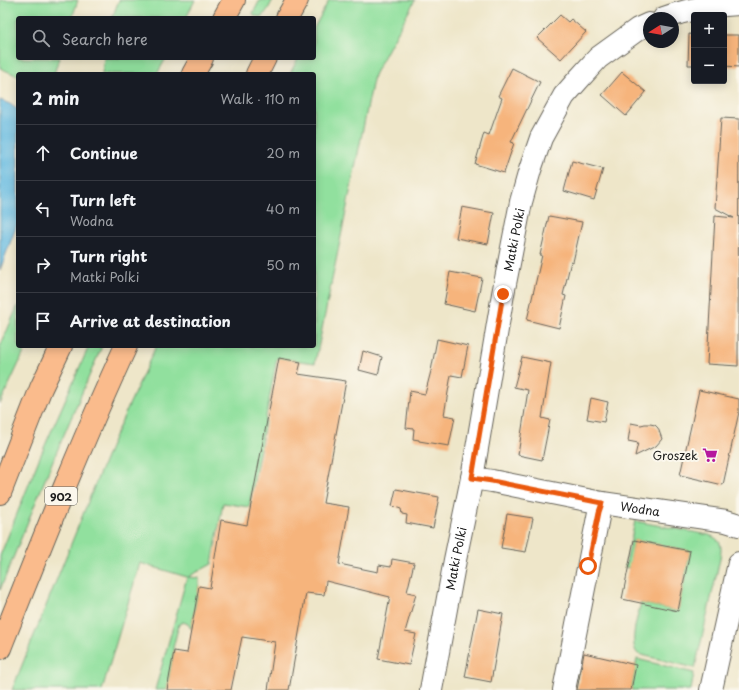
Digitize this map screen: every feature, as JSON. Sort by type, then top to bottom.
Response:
[{"type":"main road","points":[[225,16],[234,0]]},
{"type":"main road","points":[[288,16],[297,0]]},
{"type":"main road","points":[[194,72],[201,60]]},
{"type":"main road","points":[[258,72],[264,60]]},
{"type":"main road","points":[[0,493],[41,388],[60,348]]},
{"type":"main road","name":"902","points":[[0,648],[38,550],[98,406],[125,348]]},
{"type":"street","points":[[679,13],[705,7],[739,4]]},
{"type":"street","name":"Matki Polki","points":[[431,690],[472,478],[503,294],[521,202],[530,170],[541,138],[564,96],[598,58],[643,27]]},
{"type":"street","name":"Wodna","points":[[472,478],[602,503],[726,521],[739,525]]},
{"type":"street","points":[[564,690],[602,503]]},
{"type":"street","points":[[711,690],[739,563]]},
{"type":"green space","points":[[0,0],[78,0],[73,16],[16,16],[16,60],[58,60],[55,72],[16,72],[16,75],[0,68]]},
{"type":"green space","points":[[119,0],[195,0],[187,16],[113,16]]},
{"type":"green space","points":[[260,0],[273,0],[262,16],[255,16],[253,13]]},
{"type":"green space","points":[[329,0],[415,0],[374,75],[315,363],[277,358],[249,507],[223,503],[212,564],[188,577],[199,578],[199,586],[191,629],[188,624],[183,622],[179,624],[173,648],[174,651],[167,690],[155,690],[187,577],[140,563],[102,690],[12,690],[113,440],[155,348],[316,348],[316,72],[291,72],[297,60],[316,60],[316,24]]},
{"type":"green space","points":[[104,60],[165,60],[158,72],[102,72]]},
{"type":"green space","points":[[16,310],[16,348],[26,348],[0,404],[0,347]]},
{"type":"green space","points":[[88,348],[101,348],[0,590],[0,556],[39,459]]},
{"type":"green space","points":[[635,521],[709,535],[719,541],[721,547],[720,559],[695,668],[638,654],[635,649],[635,629],[641,603],[678,611],[690,551],[634,540],[629,568],[625,567]]},
{"type":"green space","points":[[637,659],[694,673],[691,690],[631,690]]},
{"type":"water","points":[[0,100],[16,108],[16,227],[0,270]]},
{"type":"building","points":[[560,15],[568,22],[571,19],[586,32],[561,59],[537,38]]},
{"type":"building","points":[[689,34],[691,34],[691,65],[688,65]]},
{"type":"building","points":[[727,35],[739,35],[739,67],[727,66]]},
{"type":"building","points":[[512,68],[540,82],[511,142],[514,143],[504,173],[475,164],[484,133],[489,135],[502,98],[498,96]]},
{"type":"building","points":[[622,72],[646,92],[626,116],[602,95]]},
{"type":"building","points":[[721,118],[739,119],[738,366],[707,364],[715,216],[734,218],[715,208]]},
{"type":"building","points":[[572,161],[603,169],[594,200],[564,191]]},
{"type":"building","points":[[462,207],[494,213],[488,244],[456,238]]},
{"type":"building","points":[[549,216],[582,222],[573,262],[571,261],[563,295],[566,296],[559,328],[527,320],[542,255],[540,255]]},
{"type":"building","points":[[450,272],[482,278],[475,311],[444,304]]},
{"type":"building","points":[[437,339],[468,346],[462,377],[451,375],[444,415],[455,417],[449,446],[413,439],[414,429],[406,428],[410,391],[425,394]]},
{"type":"building","points":[[363,351],[382,357],[378,375],[359,370]]},
{"type":"building","points":[[522,357],[551,363],[542,418],[550,420],[542,460],[518,455],[528,390],[514,387]]},
{"type":"building","points":[[279,358],[301,362],[298,374],[346,381],[323,503],[349,507],[339,564],[378,572],[379,565],[391,567],[392,559],[414,563],[407,592],[416,594],[405,632],[416,634],[409,665],[378,659],[390,597],[326,581],[324,595],[306,593],[289,690],[268,690],[275,642],[242,637],[231,690],[167,690],[174,651],[187,653],[199,586],[210,588],[221,520],[247,525]]},
{"type":"building","points":[[699,390],[739,399],[739,412],[723,485],[680,475]]},
{"type":"building","points":[[591,398],[608,402],[604,422],[587,419]]},
{"type":"building","points":[[631,423],[655,425],[658,428],[662,439],[656,446],[635,456],[638,443],[628,441]]},
{"type":"building","points":[[396,489],[439,497],[433,528],[406,523],[407,515],[402,514],[401,509],[392,506]]},
{"type":"building","points":[[507,514],[533,518],[526,552],[501,548]]},
{"type":"building","points":[[634,540],[690,551],[678,611],[622,599]]},
{"type":"building","points":[[478,609],[503,614],[491,682],[465,677]]},
{"type":"building","points":[[584,653],[636,665],[631,690],[577,690]]},
{"type":"place","name":"Groszek","points":[[710,455]]},
{"type":"route","points":[[503,294],[472,478],[602,503],[588,566]]}]
